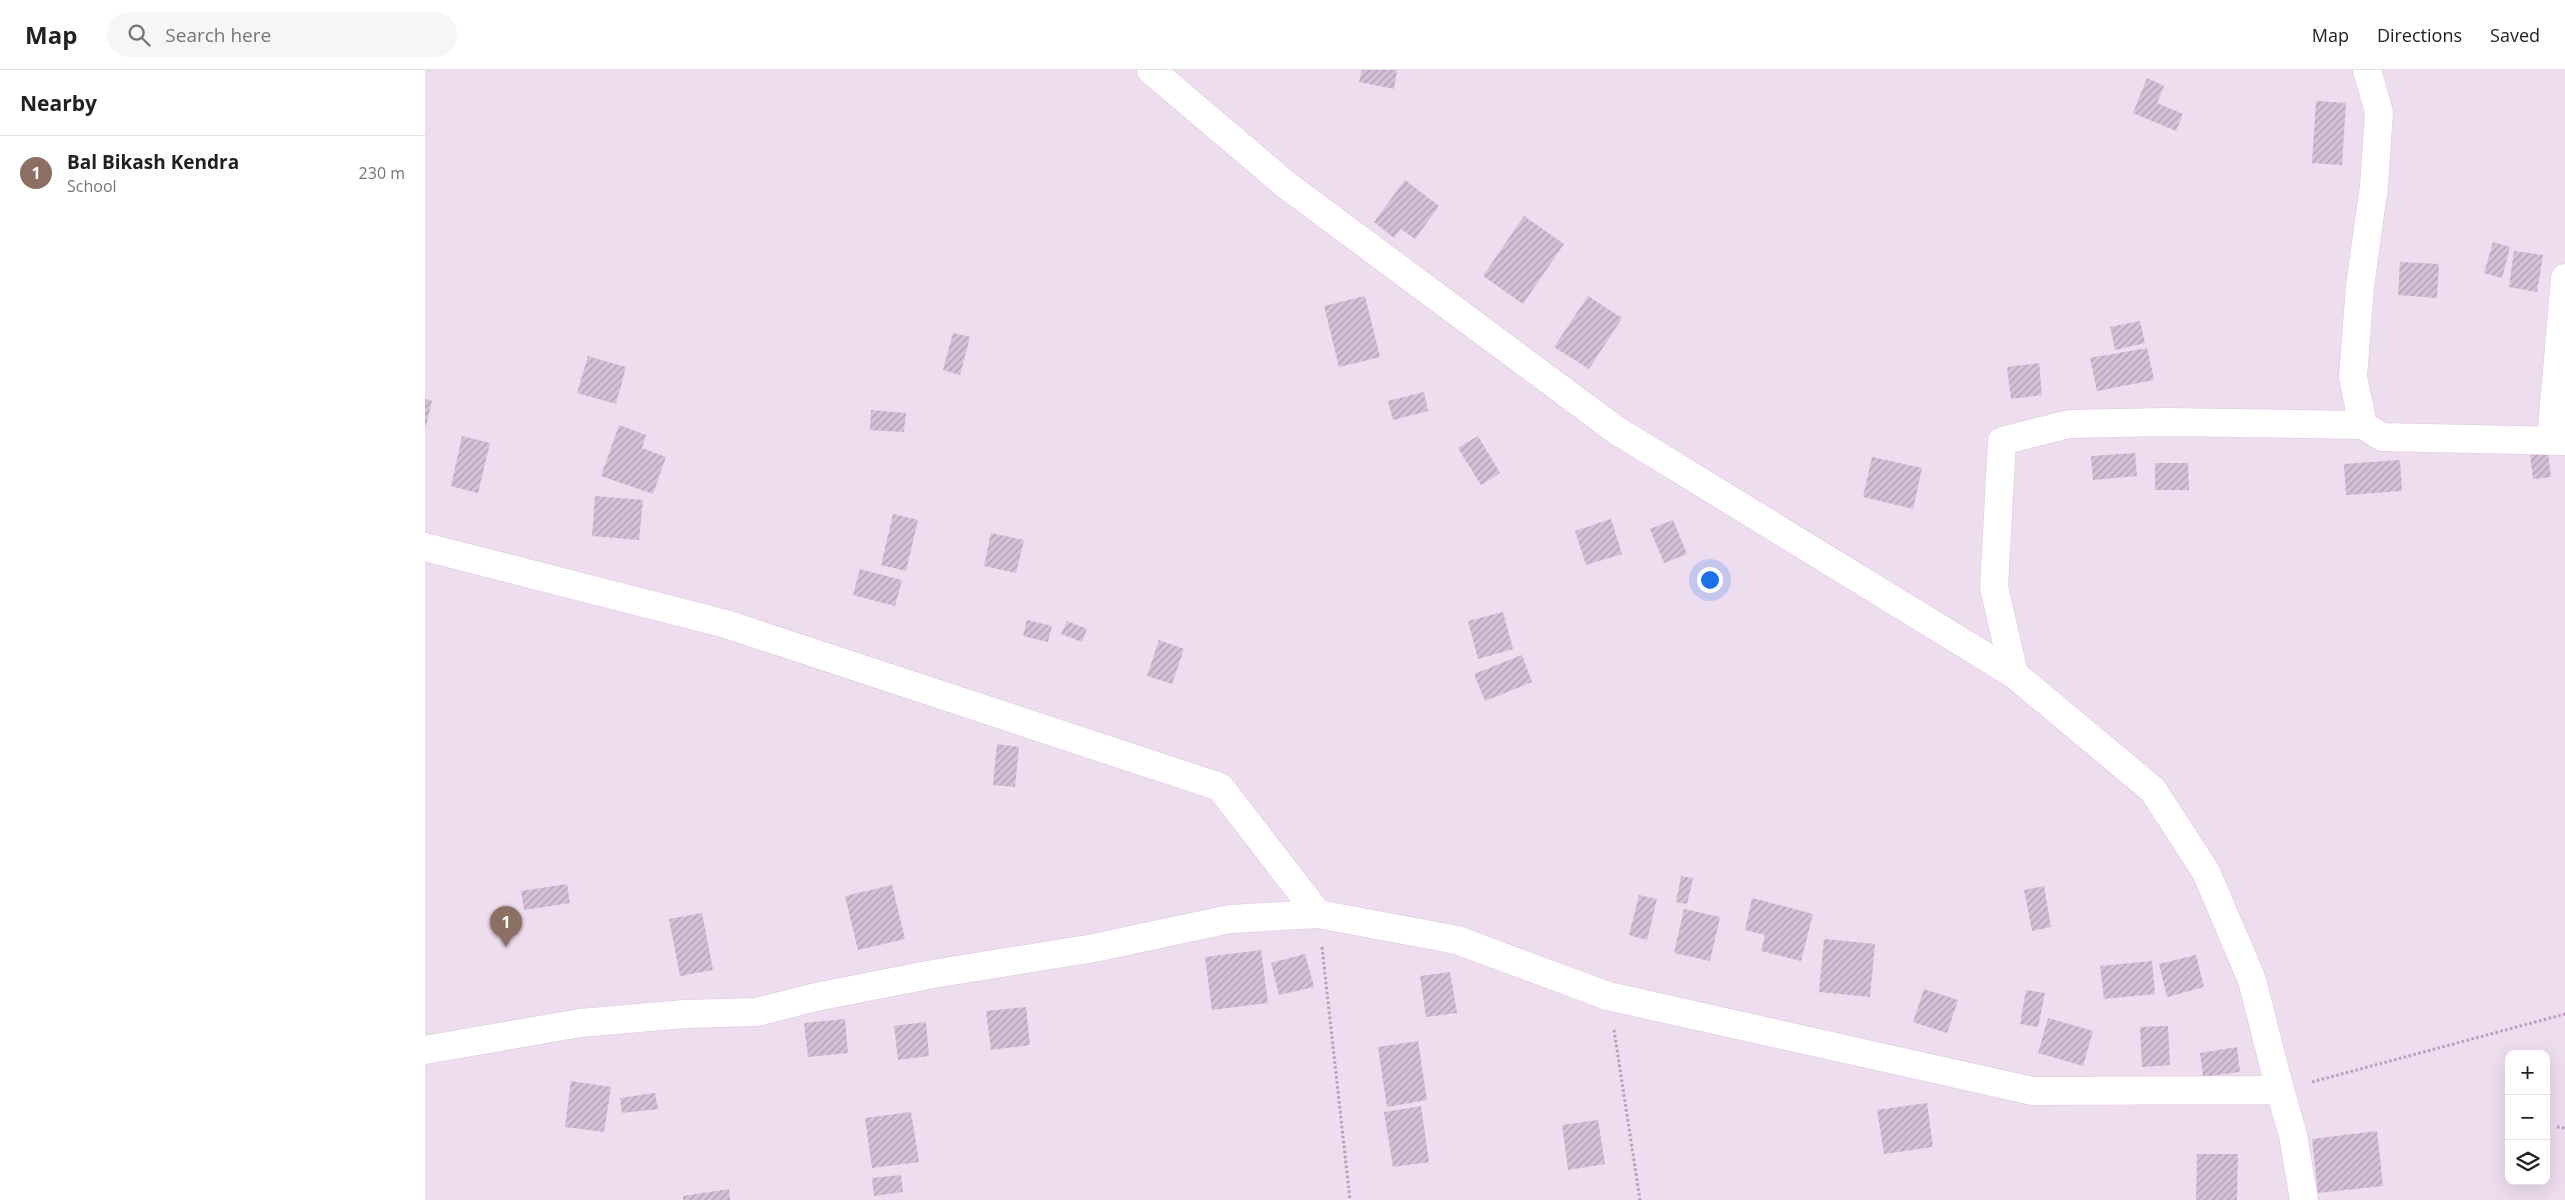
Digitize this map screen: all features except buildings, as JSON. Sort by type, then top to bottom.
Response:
[{"type":"street","points":[[1151,70],[1285,184],[1616,430],[2014,674],[2153,790],[2206,872],[2251,980],[2293,1135],[2304,1200]]},
{"type":"street","points":[[2363,425],[2353,377],[2360,286],[2374,186],[2379,112],[2367,70]]},
{"type":"street","points":[[2014,674],[1993,587],[2001,441],[2069,424],[2164,422],[2363,425],[2382,437],[2558,440],[2565,278]]},
{"type":"street","points":[[425,547],[726,624],[1220,787],[1318,914]]},
{"type":"street","points":[[425,1050],[580,1022],[685,1014],[757,1012],[815,997],[933,974],[1094,948],[1231,919],[1318,914],[1457,940],[1608,996],[2033,1091],[2280,1090]]},
{"type":"path","points":[[1318,914],[1349,1200]]},
{"type":"path","points":[[1608,996],[1640,1200]]},
{"type":"path","points":[[2280,1090],[2565,1014]]},
{"type":"path","points":[[2557,1128],[2565,1128]]},
{"type":"shaded area","points":[[425,70],[2565,70],[2565,1200],[425,1200]]},
{"type":"place","name":"Bal Bikash Kendra","points":[[506,947]]}]
